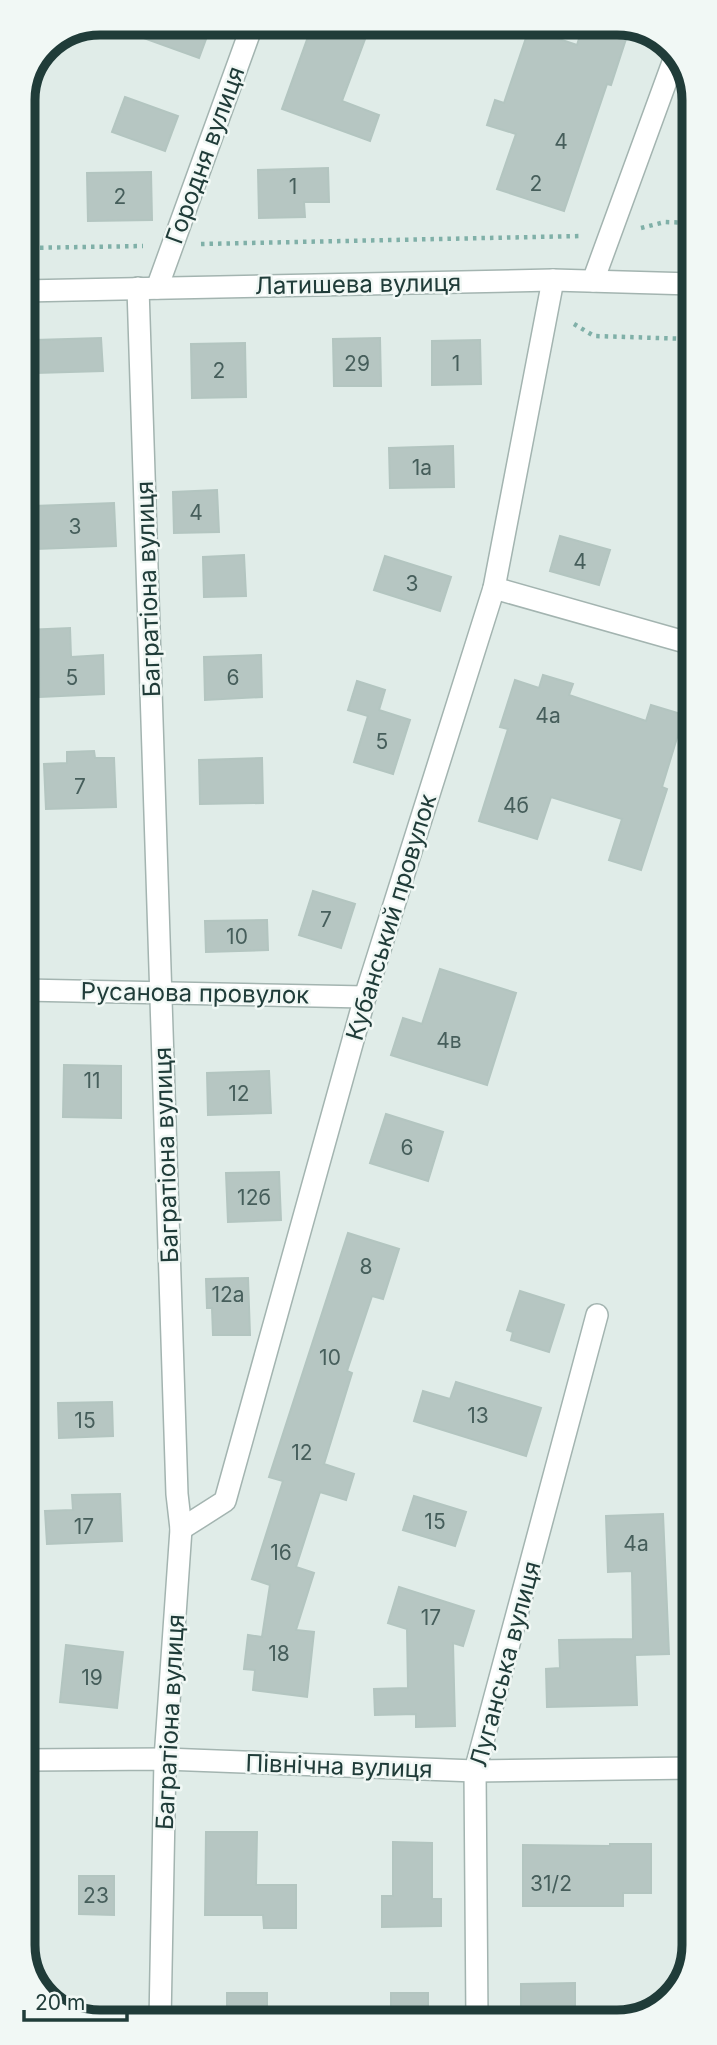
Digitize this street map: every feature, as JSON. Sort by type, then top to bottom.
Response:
[{"type":"street","name":"Городня вулиця","points":[[148,288],[173,245],[249,35]]},
{"type":"street","points":[[593,281],[672,65]]},
{"type":"street","name":"Латишева вулиця","points":[[35,291],[553,280],[682,284]]},
{"type":"street","name":"Кубанський провулок","points":[[181,1529],[225,1501],[365,997],[494,588],[553,280]]},
{"type":"street","name":"Багратіона вулиця","points":[[148,288],[161,992],[177,1494],[181,1529],[165,1759],[160,2010]]},
{"type":"street","points":[[494,588],[682,642]]},
{"type":"street","name":"Русанова провулок","points":[[35,990],[365,997]]},
{"type":"street","name":"Луганська вулиця","points":[[477,2010],[475,1771],[597,1315]]},
{"type":"street","name":"Північна вулиця","points":[[35,1760],[165,1759],[475,1771],[682,1768]]},
{"type":"path","points":[[35,248],[608,236],[665,222],[682,223]]},
{"type":"path","points":[[548,308],[594,336],[682,339]]},
{"type":"building","points":[[135,35],[208,35],[199,58]]},
{"type":"building","points":[[309,35],[367,35],[342,101],[379,115],[370,141],[282,109]]},
{"type":"building","points":[[527,35],[547,35],[577,45],[580,35],[627,36],[611,85],[607,84],[564,211],[497,189],[516,134],[487,125],[495,100],[504,103]]},
{"type":"building","points":[[125,97],[178,116],[165,151],[112,132]]},
{"type":"building","points":[[328,168],[329,202],[304,202],[305,217],[259,218],[258,170]]},
{"type":"building","points":[[151,172],[152,220],[88,221],[87,173]]},
{"type":"building","points":[[101,338],[103,371],[36,373],[35,340]]},
{"type":"building","points":[[380,338],[381,386],[334,386],[333,339]]},
{"type":"building","points":[[480,340],[481,384],[432,385],[432,341]]},
{"type":"building","points":[[245,343],[246,397],[192,398],[191,344]]},
{"type":"building","points":[[453,446],[454,487],[390,488],[389,448]]},
{"type":"building","points":[[217,490],[219,532],[174,533],[173,492]]},
{"type":"building","points":[[114,503],[116,546],[36,549],[35,506]]},
{"type":"building","points":[[560,536],[610,550],[599,585],[550,571]]},
{"type":"building","points":[[244,555],[246,596],[204,597],[203,557]]},
{"type":"building","points":[[385,556],[451,577],[440,611],[374,590]]},
{"type":"building","points":[[70,628],[71,657],[103,655],[104,694],[40,697],[39,659],[35,659],[35,630]]},
{"type":"building","points":[[261,655],[262,697],[205,700],[204,657]]},
{"type":"building","points":[[543,675],[573,684],[569,695],[646,721],[651,705],[682,714],[662,787],[667,789],[641,870],[609,860],[622,819],[551,797],[537,839],[479,821],[508,729],[500,727],[515,680],[539,688]]},
{"type":"building","points":[[357,681],[385,690],[379,710],[410,720],[393,774],[354,762],[368,716],[348,710]]},
{"type":"building","points":[[94,751],[95,758],[114,758],[116,807],[46,809],[44,764],[67,763],[67,752]]},
{"type":"building","points":[[262,758],[263,803],[200,804],[199,760]]},
{"type":"building","points":[[313,891],[355,904],[341,948],[299,935]]},
{"type":"building","points":[[267,920],[268,950],[206,952],[205,921]]},
{"type":"building","points":[[440,969],[516,993],[487,1085],[391,1055],[403,1018],[422,1024]]},
{"type":"building","points":[[64,1065],[121,1066],[121,1118],[63,1117]]},
{"type":"building","points":[[269,1071],[271,1113],[208,1115],[207,1073]]},
{"type":"building","points":[[386,1114],[443,1132],[428,1181],[370,1163]]},
{"type":"building","points":[[279,1172],[281,1220],[228,1222],[226,1173]]},
{"type":"building","points":[[348,1233],[399,1249],[383,1299],[372,1296],[347,1371],[352,1373],[324,1464],[354,1474],[346,1500],[320,1492],[296,1567],[314,1573],[296,1630],[314,1632],[307,1697],[253,1690],[255,1670],[244,1669],[248,1635],[262,1637],[270,1585],[252,1579],[283,1481],[269,1477]]},
{"type":"building","points":[[248,1278],[250,1335],[213,1335],[212,1308],[207,1308],[206,1279]]},
{"type":"building","points":[[520,1291],[564,1305],[549,1352],[511,1340],[513,1332],[507,1330]]},
{"type":"building","points":[[456,1382],[541,1408],[526,1456],[414,1421],[423,1391],[450,1399]]},
{"type":"building","points":[[112,1402],[113,1436],[59,1438],[58,1403]]},
{"type":"building","points":[[120,1494],[122,1541],[47,1544],[45,1511],[73,1510],[72,1495]]},
{"type":"building","points":[[414,1496],[466,1512],[455,1546],[403,1530]]},
{"type":"building","points":[[663,1514],[669,1654],[635,1655],[637,1705],[547,1707],[546,1669],[560,1668],[559,1640],[633,1639],[632,1571],[608,1572],[606,1516]]},
{"type":"building","points":[[399,1587],[474,1611],[463,1646],[453,1643],[455,1726],[416,1727],[416,1714],[375,1715],[374,1689],[408,1688],[407,1629],[388,1623]]},
{"type":"building","points":[[66,1645],[123,1652],[117,1708],[60,1702]]},
{"type":"building","points":[[206,1832],[257,1832],[256,1885],[296,1885],[296,1928],[264,1928],[263,1915],[205,1915]]},
{"type":"building","points":[[393,1842],[432,1843],[432,1899],[441,1899],[441,1926],[382,1927],[382,1896],[393,1896]]},
{"type":"building","points":[[651,1844],[651,1893],[623,1893],[623,1906],[523,1906],[523,1845]]},
{"type":"building","points":[[79,1876],[114,1876],[114,1915],[79,1914]]},
{"type":"building","points":[[575,1983],[575,2010],[521,2010],[521,1984]]},
{"type":"building","points":[[227,1993],[267,1993],[267,2010],[227,2010]]},
{"type":"building","points":[[391,1993],[428,1993],[428,2010],[391,2010]]}]
